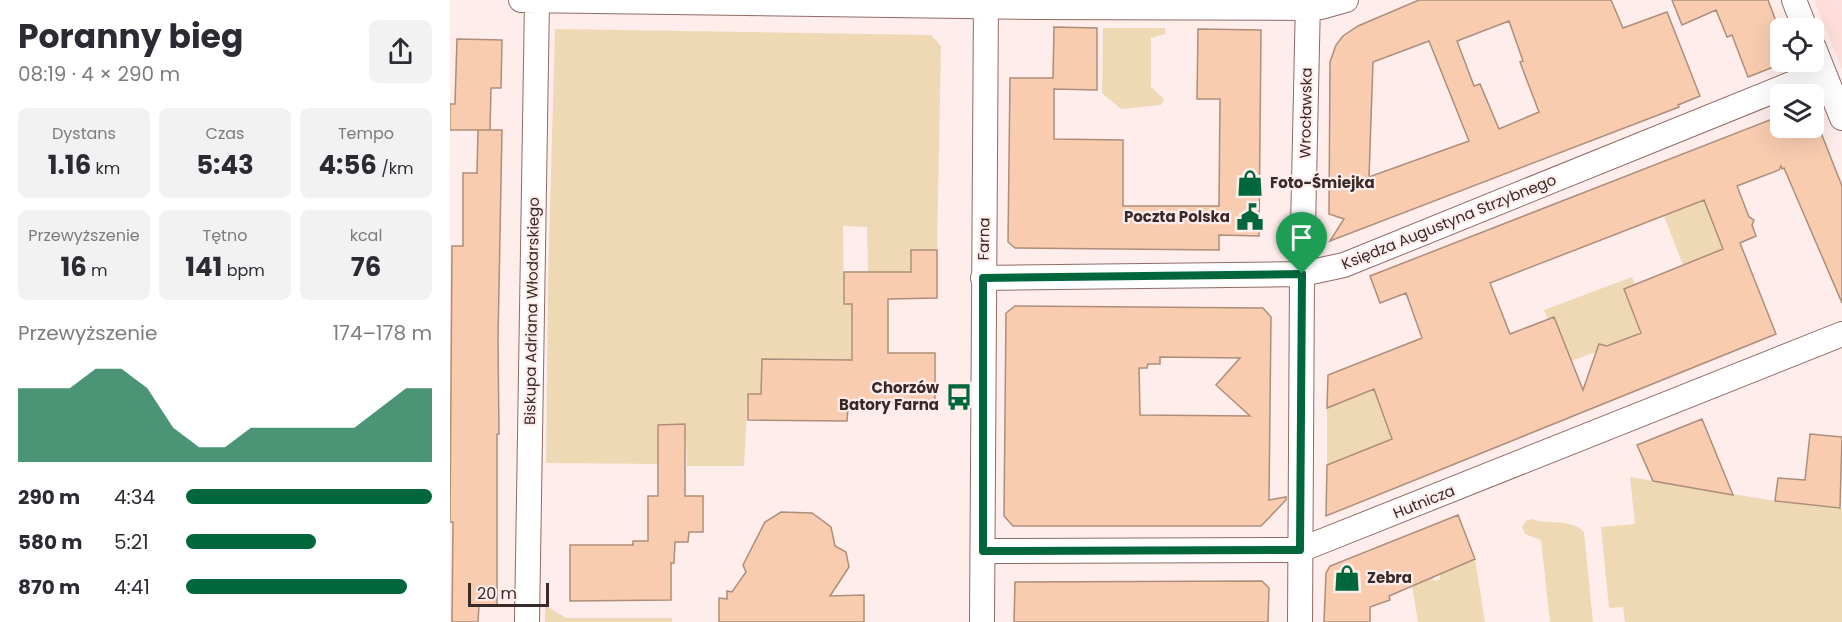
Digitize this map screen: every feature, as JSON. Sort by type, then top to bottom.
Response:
[{"type":"street","points":[[521,0],[1308,4],[1321,7],[1346,0]]},
{"type":"street","name":"Biskupa Adriana Włodarskiego","points":[[527,622],[537,0]]},
{"type":"street","points":[[1794,0],[1802,18]]},
{"type":"street","name":"Farna","points":[[982,622],[986,3]]},
{"type":"street","name":"Wrocławska","points":[[1300,622],[1302,274],[1308,4]]},
{"type":"street","name":"Księdza Augustyna Strzybnego","points":[[983,278],[1302,274],[1344,265],[1821,72]]},
{"type":"street","points":[[1823,72],[1842,118]]},
{"type":"street","name":"Hutnicza","points":[[983,551],[1300,550],[1842,334]]},
{"type":"shaded area","points":[[1814,0],[1842,0],[1842,69],[1824,25],[1824,18],[1821,18]]},
{"type":"shaded area","points":[[1103,28],[1165,28],[1165,34],[1151,38],[1151,87],[1164,99],[1161,105],[1121,109],[1102,93]]},
{"type":"shaded area","points":[[555,29],[931,35],[941,46],[937,250],[911,250],[910,299],[888,298],[888,272],[868,272],[867,227],[843,226],[844,304],[867,304],[852,315],[851,364],[761,394],[748,394],[744,466],[687,466],[685,424],[658,425],[659,464],[546,463]]},
{"type":"shaded area","points":[[1716,195],[1723,249],[1683,265],[1664,216]]},
{"type":"shaded area","points":[[1632,277],[1635,285],[1624,290],[1640,332],[1607,346],[1599,344],[1596,352],[1571,361],[1554,317],[1548,319],[1544,310]]},
{"type":"shaded area","points":[[1374,389],[1394,438],[1327,465],[1327,408]]},
{"type":"shaded area","points":[[1630,477],[1775,501],[1842,508],[1842,622],[1625,622],[1623,607],[1609,608],[1601,527],[1635,524]]},
{"type":"shaded area","points":[[1531,519],[1565,523],[1584,532],[1593,622],[1550,622],[1541,540],[1525,534],[1522,527],[1526,521]]},
{"type":"shaded area","points":[[1475,559],[1485,622],[1418,622],[1412,586],[1432,577],[1434,581],[1440,579],[1440,574]]},
{"type":"shaded area","points":[[545,605],[566,618],[672,618],[672,622],[545,622]]},
{"type":"building","points":[[1419,0],[1611,0],[1623,28],[1667,12],[1700,96],[1678,105],[1679,107],[1330,241],[1344,219],[1329,214],[1330,62],[1336,45],[1343,36],[1358,26]],"holes":[[[1509,21],[1523,61],[1520,62],[1539,112],[1499,129],[1480,84],[1474,86],[1457,41]],[[1429,41],[1469,141],[1369,177],[1373,62]]]},
{"type":"building","points":[[1672,0],[1768,0],[1775,18],[1770,18],[1770,68],[1748,77],[1732,35],[1727,37],[1716,10],[1682,25]]},
{"type":"building","points":[[1054,27],[1097,28],[1097,90],[1054,89],[1054,139],[1123,140],[1123,206],[1219,206],[1220,99],[1197,99],[1198,29],[1261,30],[1259,236],[1219,235],[1219,250],[1015,248],[1008,242],[1010,78],[1053,78]]},
{"type":"building","points":[[457,39],[502,40],[501,88],[491,88],[490,130],[450,130],[450,104],[455,104]]},
{"type":"building","points":[[1770,120],[1770,138],[1823,138],[1842,186],[1842,303],[1784,168],[1782,169],[1781,166],[1779,170],[1737,186],[1749,217],[1754,220],[1752,225],[1756,236],[1740,243],[1776,334],[1326,516],[1327,465],[1392,439],[1374,389],[1327,408],[1328,375],[1422,338],[1406,293],[1380,303],[1370,276]],"holes":[[[1704,200],[1723,249],[1624,289],[1641,333],[1607,346],[1599,344],[1583,390],[1554,317],[1510,334],[1490,283]]]},
{"type":"building","points":[[478,130],[502,130],[497,605],[479,605],[478,622],[452,622],[453,522],[450,522],[452,246],[463,246],[463,173],[477,173]]},
{"type":"building","points":[[911,250],[937,250],[937,298],[888,299],[888,353],[935,353],[935,401],[867,404],[867,409],[848,408],[847,421],[748,420],[748,394],[761,394],[762,359],[852,360],[852,304],[844,304],[844,272],[911,272]]},
{"type":"building","points":[[1015,306],[1263,308],[1271,317],[1269,500],[1286,497],[1286,500],[1261,526],[1013,526],[1004,516],[1006,313]],"holes":[[[1160,357],[1240,358],[1216,385],[1250,416],[1140,415],[1139,368],[1147,368],[1148,364],[1160,364]]]},
{"type":"building","points":[[1702,419],[1733,495],[1653,481],[1637,445]]},
{"type":"building","points":[[685,424],[685,496],[703,496],[703,532],[689,532],[688,542],[675,542],[674,563],[671,563],[671,600],[570,601],[570,545],[633,545],[633,541],[648,541],[648,496],[658,496],[658,425]]},
{"type":"building","points":[[1810,434],[1842,437],[1840,508],[1775,501],[1778,478],[1805,480]]},
{"type":"building","points":[[781,512],[812,513],[831,527],[835,546],[846,552],[849,567],[830,596],[864,595],[864,622],[719,622],[719,598],[727,599],[727,591],[732,592],[746,572],[743,565],[765,522]]},
{"type":"building","points":[[1458,515],[1475,559],[1389,596],[1390,600],[1370,607],[1370,622],[1324,622],[1326,573],[1330,566]]},
{"type":"building","points":[[1262,581],[1269,588],[1268,622],[1014,622],[1015,582]]},
{"type":"place","name":"Foto-Śmiejka","points":[[1250,183]]},
{"type":"place","name":"Poczta Polska","points":[[1250,217]]},
{"type":"place","name":"Chorzów Batory Farna","points":[[959,397]]},
{"type":"place","name":"Zebra","points":[[1347,578]]},
{"type":"route","points":[[1302,274],[1300,550],[983,551],[983,278],[1302,274]]}]
